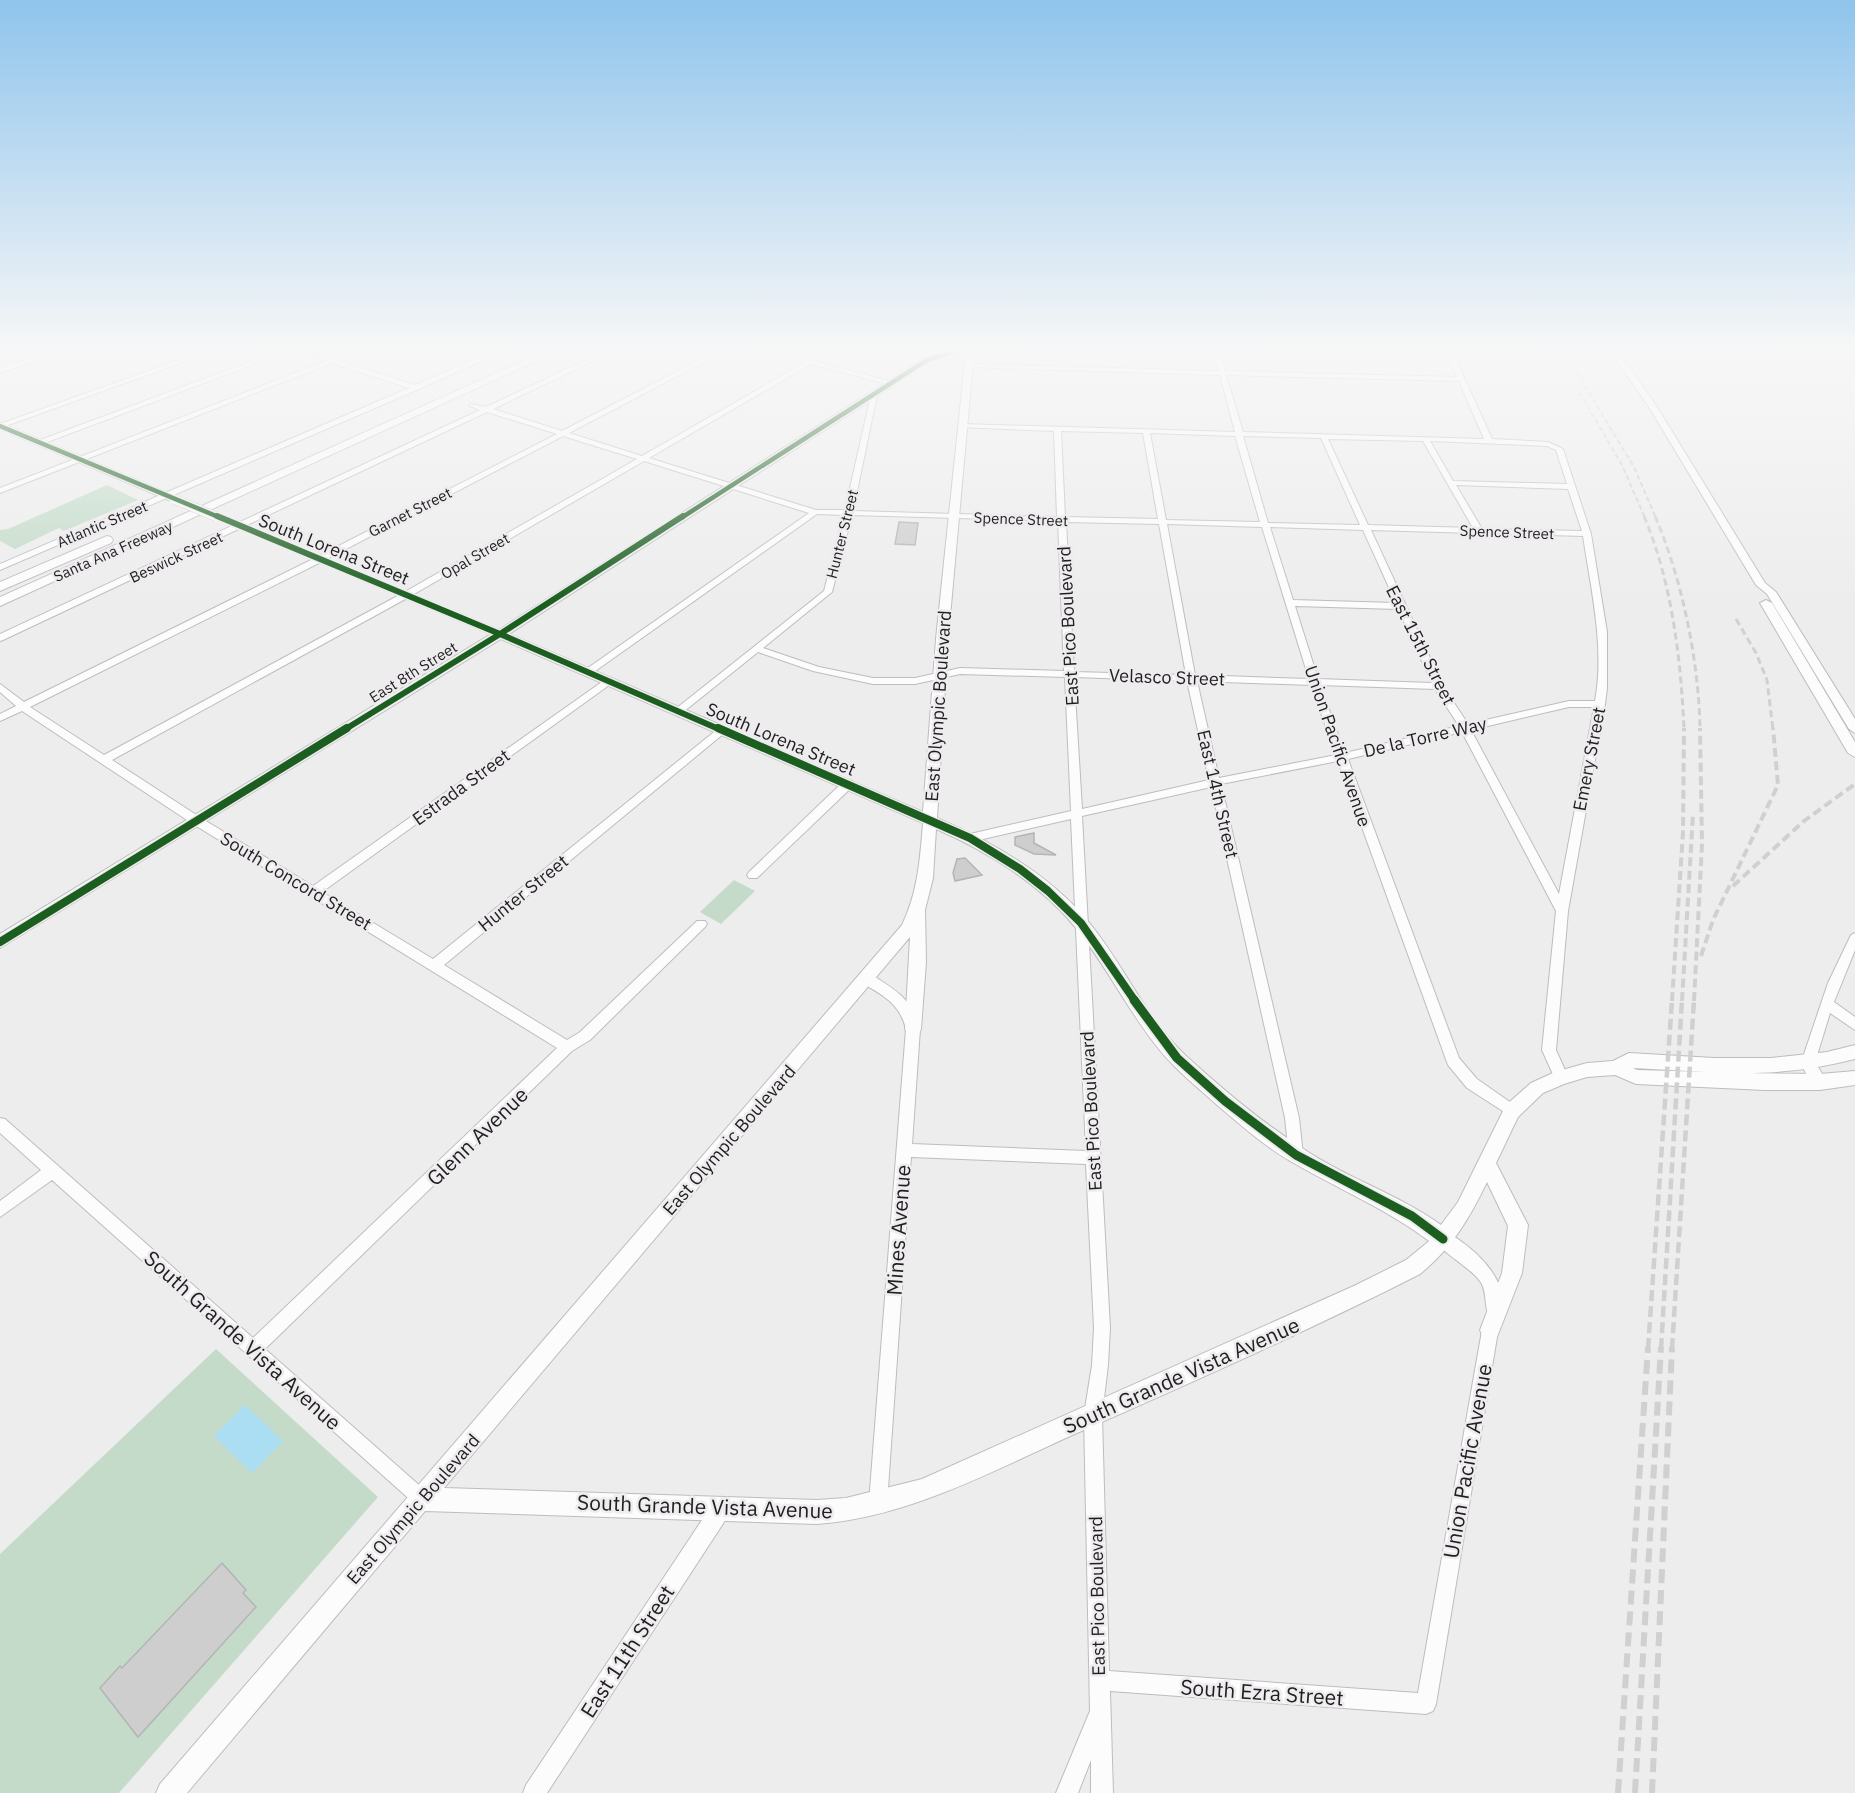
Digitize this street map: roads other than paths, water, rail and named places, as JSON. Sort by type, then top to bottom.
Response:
[{"type":"highway","name":"Santa Ana Freeway","points":[[0,587],[345,435]]},
{"type":"highway","name":"Santa Ana Freeway","points":[[0,602],[369,435]]},
{"type":"highway","points":[[0,608],[66,572]]},
{"type":"main road","name":"South Lorena Street","points":[[21,435],[500,634],[970,838],[1028,875],[1081,922],[1160,1038],[1177,1058],[1233,1107],[1296,1155],[1412,1216],[1443,1239]]},
{"type":"main road","name":"East 8th Street","points":[[0,942],[500,634],[812,435]]},
{"type":"main road","name":"East Olympic Boulevard","points":[[170,1793],[908,929],[918,908],[926,878],[940,674],[961,435]]},
{"type":"main road","points":[[1670,435],[1761,585],[1771,592],[1855,729]]},
{"type":"main road","points":[[1761,585],[1758,591],[1855,753]]},
{"type":"main road","points":[[912,1029],[918,962],[918,908]]},
{"type":"main road","name":"South Grande Vista Avenue","points":[[422,1499],[817,1512],[846,1510],[923,1490],[1093,1415],[1413,1267],[1443,1239],[1465,1208],[1512,1110],[1538,1088],[1561,1077],[1587,1070],[1616,1068],[1629,1060],[1774,1066],[1808,1063],[1855,1052]]},
{"type":"main road","name":"South Grande Vista Avenue","points":[[1616,1068],[1636,1077],[1820,1082],[1855,1078]]},
{"type":"main road","points":[[1487,1163],[1518,1225],[1512,1273],[1490,1330]]},
{"type":"street","points":[[39,442],[59,435]]},
{"type":"street","points":[[0,491],[142,435]]},
{"type":"street","name":"Atlantic Street","points":[[0,567],[171,498],[313,435]]},
{"type":"street","name":"Beswick Street","points":[[0,638],[434,435]]},
{"type":"street","name":"Garnet Street","points":[[0,718],[320,559],[560,435]]},
{"type":"street","name":"Spence Street","points":[[568,435],[815,512],[1587,534]]},
{"type":"street","name":"Opal Street","points":[[104,760],[406,595],[686,435]]},
{"type":"street","name":"Hunter Street","points":[[678,711],[828,592],[865,435]]},
{"type":"street","name":"East Pico Boulevard","points":[[1057,435],[1102,1328],[1100,1365],[1093,1415],[1102,1793]]},
{"type":"street","name":"East 14th Street","points":[[1147,435],[1191,678],[1292,1118],[1296,1155]]},
{"type":"street","name":"Union Pacific Avenue","points":[[1239,435],[1314,681],[1453,1061],[1461,1075],[1476,1088],[1512,1110]]},
{"type":"street","points":[[1258,435],[1489,441],[1486,435]]},
{"type":"street","name":"East 15th Street","points":[[1324,437],[1438,686],[1465,728],[1562,911]]},
{"type":"street","points":[[1425,439],[1479,531]]},
{"type":"street","name":"Emery Street","points":[[1489,441],[1553,446],[1559,449],[1587,534],[1602,632],[1600,704],[1593,726],[1562,911],[1550,1050],[1561,1077]]},
{"type":"street","points":[[1451,483],[1573,487]]},
{"type":"street","points":[[588,672],[815,512]]},
{"type":"street","points":[[1290,603],[1401,606]]},
{"type":"street","name":"Velasco Street","points":[[758,649],[834,676],[918,681],[957,671],[1438,686]]},
{"type":"street","name":"Estrada Street","points":[[313,892],[609,681]]},
{"type":"street","name":"South Concord Street","points":[[0,687],[23,707],[197,820],[567,1047]]},
{"type":"street","name":"De la Torre Way","points":[[970,838],[1215,782],[1342,757],[1569,704],[1600,704]]},
{"type":"street","name":"Hunter Street","points":[[435,965],[723,730]]},
{"type":"street","points":[[753,875],[848,784]]},
{"type":"street","name":"Glenn Avenue","points":[[254,1349],[567,1047],[585,1036],[701,924]]},
{"type":"street","points":[[1820,1082],[1808,1063],[1843,960],[1855,938]]},
{"type":"street","name":"Mines Avenue","points":[[867,979],[903,1003],[911,1017],[912,1029],[878,1503]]},
{"type":"street","points":[[1827,1004],[1855,1024]]},
{"type":"street","name":"South Grande Vista Avenue","points":[[0,1124],[422,1499]]},
{"type":"street","points":[[903,1150],[1094,1158]]},
{"type":"street","points":[[0,1210],[52,1171]]},
{"type":"street","name":"Union Pacific Avenue","points":[[1426,1704],[1495,1299],[1492,1285],[1471,1260],[1443,1239]]},
{"type":"street","name":"East 11th Street","points":[[534,1793],[721,1509]]},
{"type":"street","name":"South Ezra Street","points":[[1099,1680],[1426,1704]]},
{"type":"street","points":[[1067,1793],[1100,1710]]},
{"type":"water","points":[[245,1405],[283,1441],[252,1473],[214,1436]]},
{"type":"railway","points":[[1604,435],[1622,465],[1645,518]]},
{"type":"railway","points":[[1614,435],[1634,467],[1656,518]]},
{"type":"railway","points":[[1644,516],[1654,542],[1668,594],[1677,649],[1684,730]]},
{"type":"railway","points":[[1655,516],[1673,566],[1687,621],[1696,676],[1700,730]]},
{"type":"railway","points":[[1736,619],[1756,653],[1767,680],[1773,730]]},
{"type":"railway","points":[[1694,1001],[1702,844],[1700,728]]},
{"type":"railway","points":[[1701,956],[1713,920],[1778,785],[1773,728]]},
{"type":"railway","points":[[1672,1001],[1683,832],[1684,730]]},
{"type":"railway","points":[[1733,886],[1804,821],[1855,784]]},
{"type":"railway","points":[[1682,1001],[1693,814]]},
{"type":"railway","points":[[1648,1349],[1672,1000]]},
{"type":"railway","points":[[1661,1349],[1682,1000]]},
{"type":"railway","points":[[1672,1349],[1694,1000]]},
{"type":"railway","points":[[1618,1793],[1648,1347]]},
{"type":"railway","points":[[1635,1793],[1661,1347]]},
{"type":"railway","points":[[1652,1793],[1672,1347]]}]
